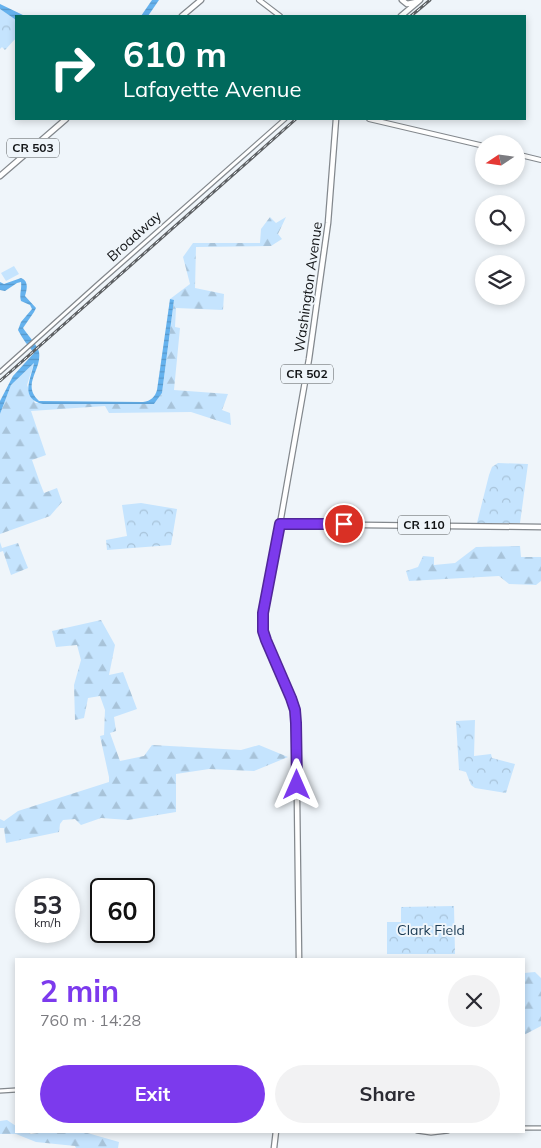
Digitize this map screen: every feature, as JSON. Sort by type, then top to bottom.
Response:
[{"type":"main road","points":[[183,15],[201,0]]},
{"type":"main road","points":[[259,0],[279,15]]},
{"type":"main road","points":[[402,0],[409,4],[419,1]]},
{"type":"main road","points":[[403,15],[419,1]]},
{"type":"main road","name":"CR 503","points":[[0,176],[65,120]]},
{"type":"main road","name":"Washington Avenue","points":[[299,958],[296,717],[293,703],[263,631],[263,613],[309,359],[331,195],[336,120]]},
{"type":"main road","points":[[373,120],[475,144]]},
{"type":"main road","points":[[525,156],[541,160]]},
{"type":"main road","name":"CR 110","points":[[280,524],[541,527]]},
{"type":"main road","points":[[274,1148],[276,1133]]},
{"type":"street","name":"Broadway","points":[[0,372],[284,120]]},
{"type":"street","points":[[0,1091],[15,1090]]},
{"type":"street","points":[[525,1128],[541,1128]]},
{"type":"green space","points":[[0,9],[15,19],[15,39],[5,50],[2,47],[0,49]]},
{"type":"green space","points":[[270,217],[276,223],[286,217],[278,234],[282,239],[271,246],[196,247],[195,288],[224,294],[223,310],[176,308],[175,327],[180,328],[174,390],[228,394],[222,410],[230,413],[231,425],[191,412],[109,413],[105,406],[31,411],[46,455],[32,460],[44,493],[57,488],[62,502],[50,516],[0,534],[0,414],[11,385],[34,363],[27,385],[35,403],[154,404],[162,393],[174,301],[170,299],[190,284],[183,257],[193,243],[260,243],[261,229]]},
{"type":"green space","points":[[14,266],[19,274],[6,281],[1,273]]},
{"type":"green space","points":[[498,463],[528,464],[520,523],[477,523],[489,475],[492,467]]},
{"type":"green space","points":[[141,503],[177,509],[171,545],[107,550],[106,540],[127,536],[122,505]]},
{"type":"green space","points":[[0,542],[2,548],[18,543],[28,568],[11,575],[3,551],[0,552]]},
{"type":"green space","points":[[520,546],[521,557],[541,557],[541,581],[536,585],[509,584],[499,576],[409,581],[406,571],[418,567],[423,556],[434,557],[434,565],[455,563],[476,547]]},
{"type":"green space","points":[[101,620],[115,645],[109,675],[123,672],[137,709],[114,717],[116,731],[110,733],[120,761],[144,756],[152,745],[241,750],[259,745],[288,757],[254,771],[209,769],[176,774],[176,812],[128,820],[101,818],[81,825],[75,819],[63,820],[60,824],[59,832],[6,843],[4,828],[0,828],[0,819],[4,821],[18,811],[109,782],[100,736],[104,735],[105,710],[100,696],[88,698],[84,718],[75,720],[74,685],[81,660],[77,645],[56,647],[52,631]]},
{"type":"green space","points":[[475,720],[474,756],[491,754],[492,758],[515,764],[506,793],[475,788],[471,785],[466,772],[459,770],[456,721]]},
{"type":"green space","name":"Clark Field","points":[[454,906],[455,954],[387,954],[387,922],[401,922],[401,907]]},
{"type":"green space","points":[[535,972],[541,978],[541,1026],[525,1034],[525,973]]},
{"type":"green space","points":[[7,1120],[15,1125],[15,1133],[88,1133],[119,1142],[118,1148],[76,1148],[75,1146],[36,1142],[16,1134],[0,1134],[0,1121]]},
{"type":"water","points":[[152,0],[159,0],[149,15],[142,15]]},
{"type":"water","points":[[0,4],[23,15],[15,15],[15,19],[0,9]]},
{"type":"water","points":[[21,278],[26,283],[25,296],[36,308],[23,328],[35,343],[39,352],[32,389],[39,401],[148,401],[155,395],[157,390],[170,299],[174,300],[162,393],[154,404],[43,404],[31,398],[29,393],[29,382],[34,363],[11,385],[0,414],[0,401],[13,376],[34,353],[18,330],[21,322],[32,309],[30,305],[21,301],[21,282],[5,291],[0,290],[0,282],[4,284]]},
{"type":"railway","points":[[412,15],[430,0]]},
{"type":"railway","points":[[0,381],[295,120]]},
{"type":"route","points":[[297,785],[295,710],[263,631],[263,613],[280,524],[344,524]]}]
